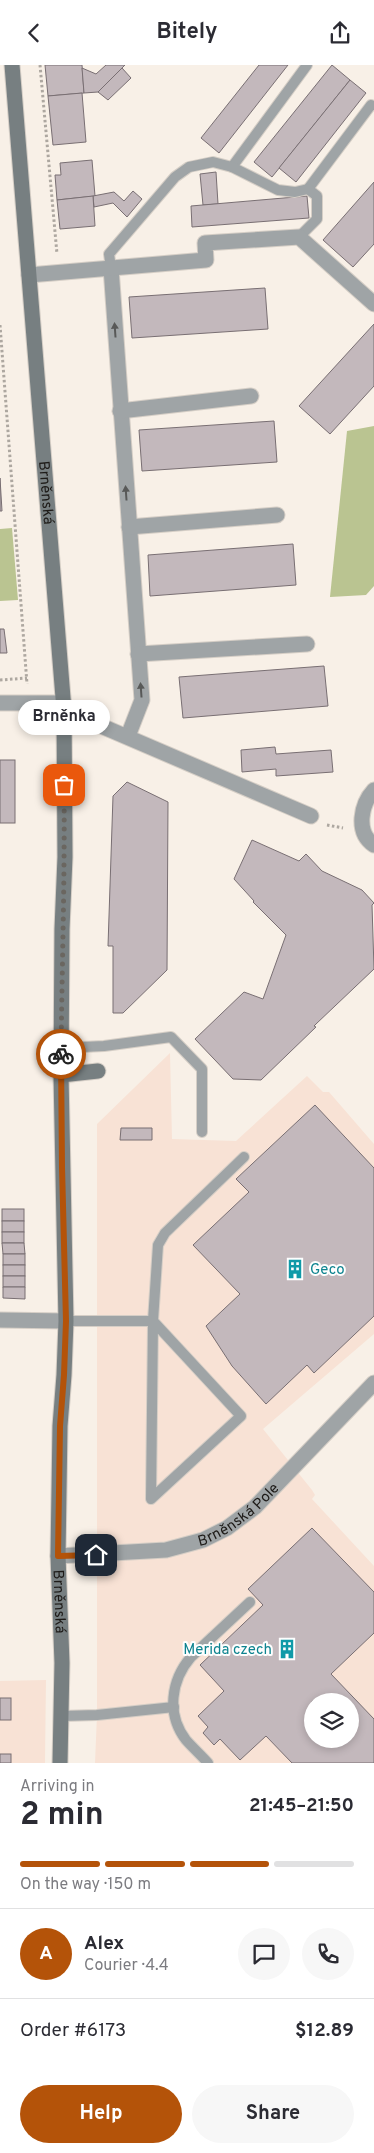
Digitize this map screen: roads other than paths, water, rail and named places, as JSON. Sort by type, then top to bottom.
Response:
[{"type":"street","name":"Brněnská","points":[[12,65],[64,706],[65,857],[62,929],[61,1075],[66,1321],[60,1426],[58,1556],[62,1663],[60,1763]]},
{"type":"street","points":[[29,275],[206,260],[205,243],[299,237],[374,304]]},
{"type":"street","points":[[110,268],[142,700],[128,736]]},
{"type":"street","points":[[120,411],[251,396]]},
{"type":"street","points":[[129,527],[277,515]]},
{"type":"street","points":[[138,654],[307,644]]},
{"type":"street","points":[[0,703],[29,702],[64,706],[311,816]]},
{"type":"street","points":[[374,790],[368,796],[362,816],[364,832],[374,845]]},
{"type":"street","points":[[61,1075],[98,1071]]},
{"type":"street","points":[[0,1320],[66,1321]]},
{"type":"street","name":"Brněnská Pole","points":[[58,1556],[142,1553],[166,1550],[204,1540],[227,1528],[255,1507],[374,1383]]},
{"type":"lane","points":[[232,167],[307,65]]},
{"type":"lane","points":[[110,268],[109,254],[175,177],[190,167],[213,163],[232,167],[278,191],[295,192],[308,189],[371,105]]},
{"type":"lane","points":[[299,237],[317,219],[317,196],[308,189]]},
{"type":"lane","points":[[62,1048],[104,1047],[171,1037],[202,1069],[202,1132]]},
{"type":"lane","points":[[66,1321],[152,1321],[240,1415],[151,1499],[152,1321],[158,1245],[164,1233],[244,1157]]},
{"type":"lane","points":[[208,1763],[186,1739],[177,1724],[174,1707],[174,1688],[184,1665],[250,1602]]},
{"type":"lane","points":[[62,1716],[97,1715],[174,1707]]},
{"type":"place","name":"Brněnka","points":[[64,785]]},
{"type":"place","name":"Geco","points":[[295,1269]]},
{"type":"place","name":"Merida czech","points":[[287,1649]]}]
